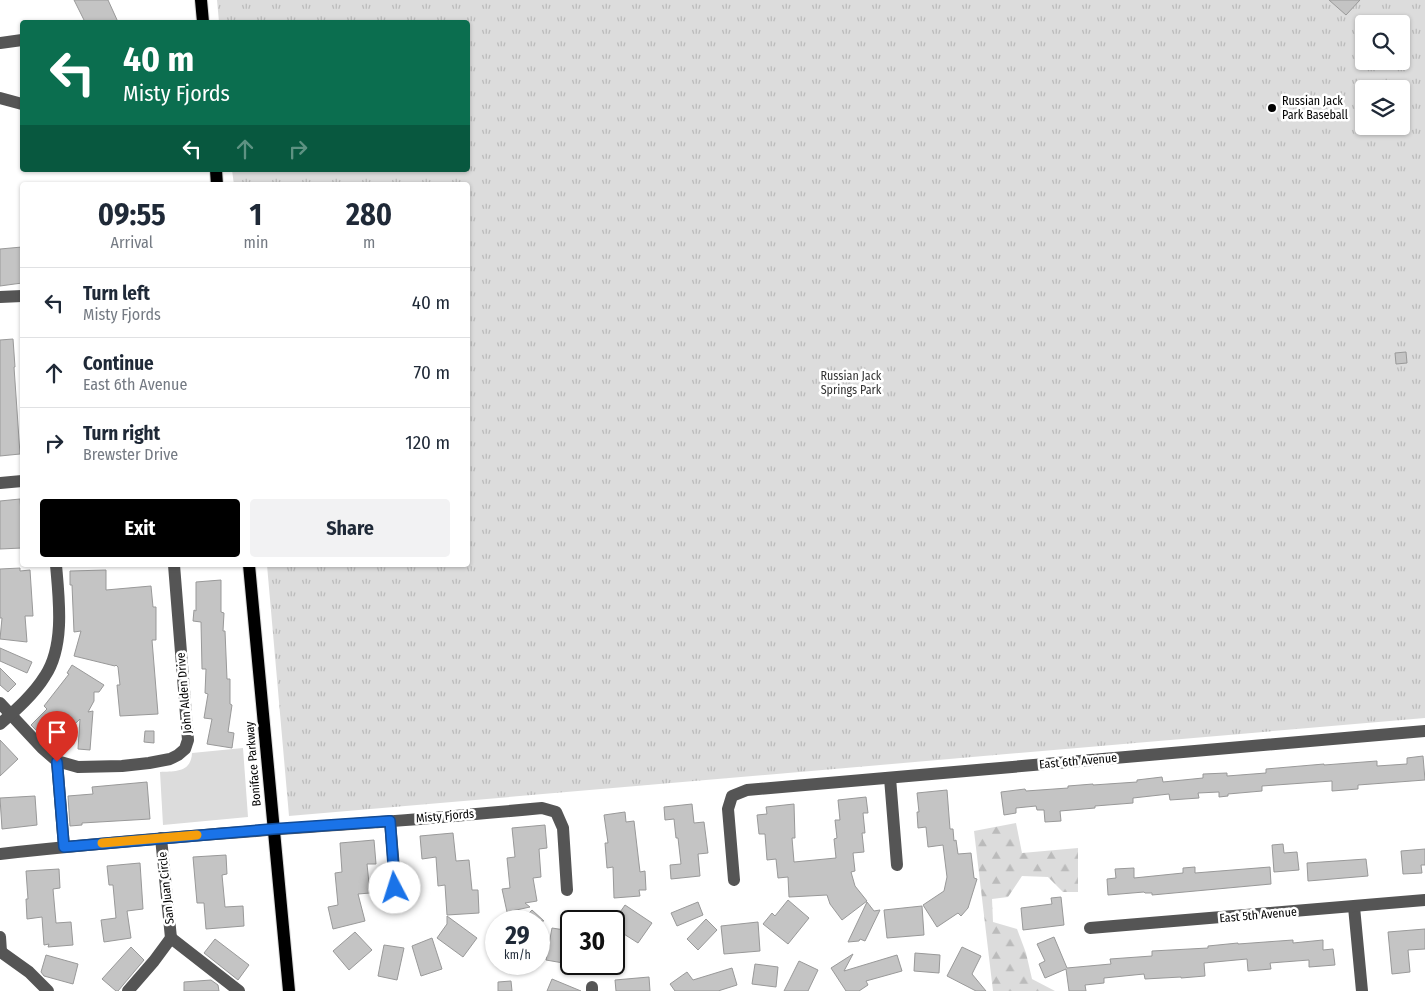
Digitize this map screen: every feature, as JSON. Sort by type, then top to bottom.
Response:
[{"type":"main road","points":[[201,0],[203,20]]},
{"type":"main road","name":"Boniface Parkway","points":[[249,567],[289,991]]},
{"type":"street","points":[[0,43],[20,40]]},
{"type":"street","points":[[0,98],[20,103]]},
{"type":"street","points":[[0,297],[20,296]]},
{"type":"street","points":[[0,482],[20,481]]},
{"type":"street","points":[[0,724],[45,676],[53,661],[58,641],[59,613],[56,567]]},
{"type":"street","name":"John Alden Drive","points":[[57,762],[78,767],[122,766],[170,759],[186,749],[188,740],[174,567]]},
{"type":"street","points":[[0,703],[57,762],[64,847]]},
{"type":"street","name":"East 6th Avenue","points":[[734,880],[728,809],[732,796],[747,790],[1425,731]]},
{"type":"street","points":[[890,778],[897,865]]},
{"type":"street","name":"Misty Fjords","points":[[273,829],[542,808],[556,812],[563,828],[567,890]]},
{"type":"street","points":[[390,821],[396,904]]},
{"type":"street","points":[[0,854],[273,829]]},
{"type":"street","name":"San Juan Circle","points":[[161,838],[171,938]]},
{"type":"street","name":"East 5th Avenue","points":[[1090,928],[1425,900]]},
{"type":"street","points":[[1354,907],[1362,991]]},
{"type":"street","points":[[0,937],[1,953],[29,972],[48,991]]},
{"type":"street","points":[[128,991],[171,938],[239,991]]},
{"type":"green space","name":"Russian Jack Springs Park","points":[[217,0],[1425,0],[1425,718],[289,816],[267,567],[470,567],[470,182],[234,182],[232,172],[470,172],[470,20],[219,20]]},
{"type":"green space","points":[[243,748],[248,817],[163,825],[160,772],[176,771],[185,768],[191,760],[192,753]]},
{"type":"green space","points":[[1016,823],[1022,853],[1078,848],[1078,892],[1063,892],[1048,877],[1022,876],[1008,897],[992,899],[993,922],[1017,929],[1026,953],[1032,979],[1055,991],[993,991],[974,831]]},
{"type":"building","points":[[74,0],[108,0],[117,20],[84,20]]},
{"type":"building","points":[[1329,0],[1360,0],[1346,15]]},
{"type":"building","points":[[20,247],[20,283],[0,286],[0,249]]},
{"type":"building","points":[[13,339],[20,454],[0,456],[0,340]]},
{"type":"building","points":[[1406,352],[1407,363],[1396,364],[1395,353]]},
{"type":"building","points":[[20,499],[20,548],[0,549],[0,501]]},
{"type":"building","points":[[20,568],[20,571],[30,570],[33,616],[25,616],[27,642],[0,639],[2,618],[0,618],[0,569]]},
{"type":"building","points":[[106,570],[106,590],[151,586],[153,607],[156,607],[156,640],[152,640],[158,714],[120,716],[117,685],[120,685],[118,667],[74,656],[81,631],[74,632],[70,571]]},
{"type":"building","points":[[221,580],[221,612],[224,613],[223,631],[225,631],[227,679],[230,679],[230,704],[232,705],[228,732],[234,733],[232,748],[207,744],[212,719],[204,718],[208,694],[205,693],[206,669],[202,669],[201,622],[193,621],[194,610],[196,611],[196,582]]},
{"type":"building","points":[[0,648],[32,662],[27,673],[0,661]]},
{"type":"building","points":[[72,665],[104,685],[99,692],[94,692],[94,701],[88,712],[93,711],[90,750],[78,749],[80,719],[52,746],[31,725],[47,709],[44,706],[69,674],[67,673]]},
{"type":"building","points":[[0,668],[16,684],[8,692],[0,685]]},
{"type":"building","points":[[145,731],[154,731],[154,743],[144,742]]},
{"type":"building","points":[[0,740],[18,759],[0,776]]},
{"type":"building","points":[[1423,756],[1425,780],[1358,785],[1358,789],[1332,791],[1332,781],[1262,786],[1262,791],[1228,794],[1228,796],[1219,797],[1219,792],[1198,793],[1199,798],[1170,800],[1169,794],[1133,798],[1133,803],[1060,811],[1061,821],[1045,822],[1044,810],[1037,810],[1036,806],[1016,808],[1016,813],[1004,815],[1001,792],[1137,782],[1137,780],[1162,777],[1163,782],[1203,778],[1203,774],[1227,773],[1227,776],[1266,773],[1266,769],[1324,764],[1377,761],[1377,766],[1407,764],[1407,758]]},
{"type":"building","points":[[147,782],[150,819],[82,823],[82,825],[70,826],[68,796],[93,794],[92,787]]},
{"type":"building","points":[[947,790],[950,829],[953,829],[958,854],[971,853],[974,878],[977,879],[968,908],[961,916],[958,913],[937,927],[923,905],[944,891],[947,877],[943,845],[928,847],[926,827],[918,828],[917,793]]},
{"type":"building","points":[[35,796],[37,825],[2,829],[0,798]]},
{"type":"building","points":[[866,797],[868,813],[863,813],[865,833],[862,833],[864,852],[853,853],[855,871],[851,872],[855,886],[867,901],[842,920],[830,904],[827,895],[789,897],[788,877],[778,878],[776,859],[767,860],[765,834],[759,834],[757,815],[767,814],[766,807],[794,804],[795,838],[792,838],[794,862],[836,858],[834,839],[837,838],[835,820],[840,820],[838,800]]},
{"type":"building","points":[[692,804],[694,823],[704,822],[708,853],[698,854],[700,876],[671,879],[670,865],[681,864],[674,819],[665,820],[664,807]]},
{"type":"building","points":[[625,812],[626,822],[634,821],[640,872],[645,871],[646,890],[639,890],[640,896],[614,898],[613,867],[607,868],[605,843],[608,843],[604,815]]},
{"type":"building","points":[[545,825],[547,848],[539,849],[541,877],[533,878],[537,901],[525,903],[530,907],[507,910],[502,889],[510,888],[507,858],[515,857],[512,828]]},
{"type":"building","points":[[453,833],[456,861],[469,860],[472,890],[478,890],[479,913],[447,915],[445,885],[438,886],[436,857],[422,859],[420,836]]},
{"type":"building","points":[[374,840],[376,864],[367,864],[370,893],[358,894],[365,921],[333,929],[328,907],[338,905],[335,873],[342,872],[340,843]]},
{"type":"building","points":[[1283,844],[1284,853],[1297,852],[1299,870],[1274,872],[1272,845]]},
{"type":"building","points":[[1425,849],[1425,865],[1421,865],[1422,873],[1403,874],[1401,851]]},
{"type":"building","points":[[226,855],[227,874],[222,875],[225,907],[243,906],[244,926],[206,929],[204,903],[197,903],[193,857]]},
{"type":"building","points":[[1366,859],[1368,876],[1308,881],[1307,863]]},
{"type":"building","points":[[140,863],[143,909],[127,911],[131,938],[104,942],[101,920],[116,918],[113,885],[109,885],[107,866]]},
{"type":"building","points":[[1195,867],[1195,873],[1270,867],[1271,884],[1152,895],[1152,893],[1144,892],[1108,895],[1107,879],[1116,878],[1115,869],[1134,868],[1134,878],[1183,873],[1183,868]]},
{"type":"building","points":[[59,869],[60,888],[53,889],[56,923],[71,922],[73,945],[48,947],[49,944],[44,945],[42,917],[27,919],[26,871]]},
{"type":"building","points":[[1061,897],[1064,925],[1023,930],[1021,908],[1052,904],[1051,898]]},
{"type":"building","points":[[788,900],[809,918],[788,944],[763,924],[772,913],[775,916]]},
{"type":"building","points":[[698,902],[703,915],[677,926],[671,913]]},
{"type":"building","points":[[867,902],[874,911],[880,910],[865,941],[860,939],[859,941],[848,942]]},
{"type":"building","points":[[625,905],[652,923],[638,943],[625,935],[625,910],[622,910]]},
{"type":"building","points":[[922,906],[924,935],[887,938],[884,910]]},
{"type":"building","points":[[447,916],[477,938],[463,957],[437,938],[447,924]]},
{"type":"building","points":[[706,919],[717,930],[698,950],[687,939]]},
{"type":"building","points":[[758,922],[760,951],[724,954],[721,926]]},
{"type":"building","points":[[552,928],[560,929],[560,962],[550,961]]},
{"type":"building","points":[[1425,929],[1425,949],[1408,950],[1410,972],[1392,974],[1388,932]]},
{"type":"building","points":[[355,932],[372,950],[349,970],[333,951]]},
{"type":"building","points":[[1054,937],[1067,968],[1111,964],[1110,959],[1152,956],[1152,951],[1293,940],[1293,943],[1323,940],[1323,950],[1333,949],[1335,965],[1309,967],[1309,960],[1270,963],[1271,969],[1248,971],[1247,959],[1204,963],[1205,976],[1145,979],[1144,974],[1104,978],[1104,983],[1085,985],[1086,991],[1069,991],[1066,969],[1045,978],[1039,964],[1045,961],[1037,944]]},
{"type":"building","points":[[432,938],[442,969],[421,976],[412,946]]},
{"type":"building","points":[[215,939],[249,965],[238,980],[204,953]]},
{"type":"building","points":[[384,945],[404,948],[397,980],[378,976]]},
{"type":"building","points":[[131,947],[144,960],[116,991],[102,979]]},
{"type":"building","points":[[962,947],[981,956],[972,974],[986,991],[976,991],[947,976]]},
{"type":"building","points":[[915,953],[940,955],[939,973],[914,971]]},
{"type":"building","points":[[853,954],[844,971],[897,955],[902,971],[866,981],[868,985],[859,991],[846,991],[831,968]]},
{"type":"building","points":[[46,955],[78,964],[73,984],[44,976],[41,972]]},
{"type":"building","points":[[799,961],[818,970],[808,991],[784,991]]},
{"type":"building","points":[[755,964],[778,967],[776,987],[752,984]]},
{"type":"building","points":[[732,968],[737,985],[718,991],[675,991],[670,984],[687,972],[693,980]]},
{"type":"building","points":[[649,977],[650,991],[616,991],[615,980]]},
{"type":"building","points":[[552,979],[581,991],[547,991]]},
{"type":"building","points":[[211,980],[218,985],[219,991],[184,991],[184,982]]},
{"type":"building","points":[[511,981],[512,991],[498,991],[498,982]]},
{"type":"slow traffic","points":[[102,843],[197,835]]},
{"type":"place","name":"Russian Jack Park Baseball","points":[[1272,108]]},
{"type":"route","points":[[57,762],[64,847],[390,821],[395,888]]}]
